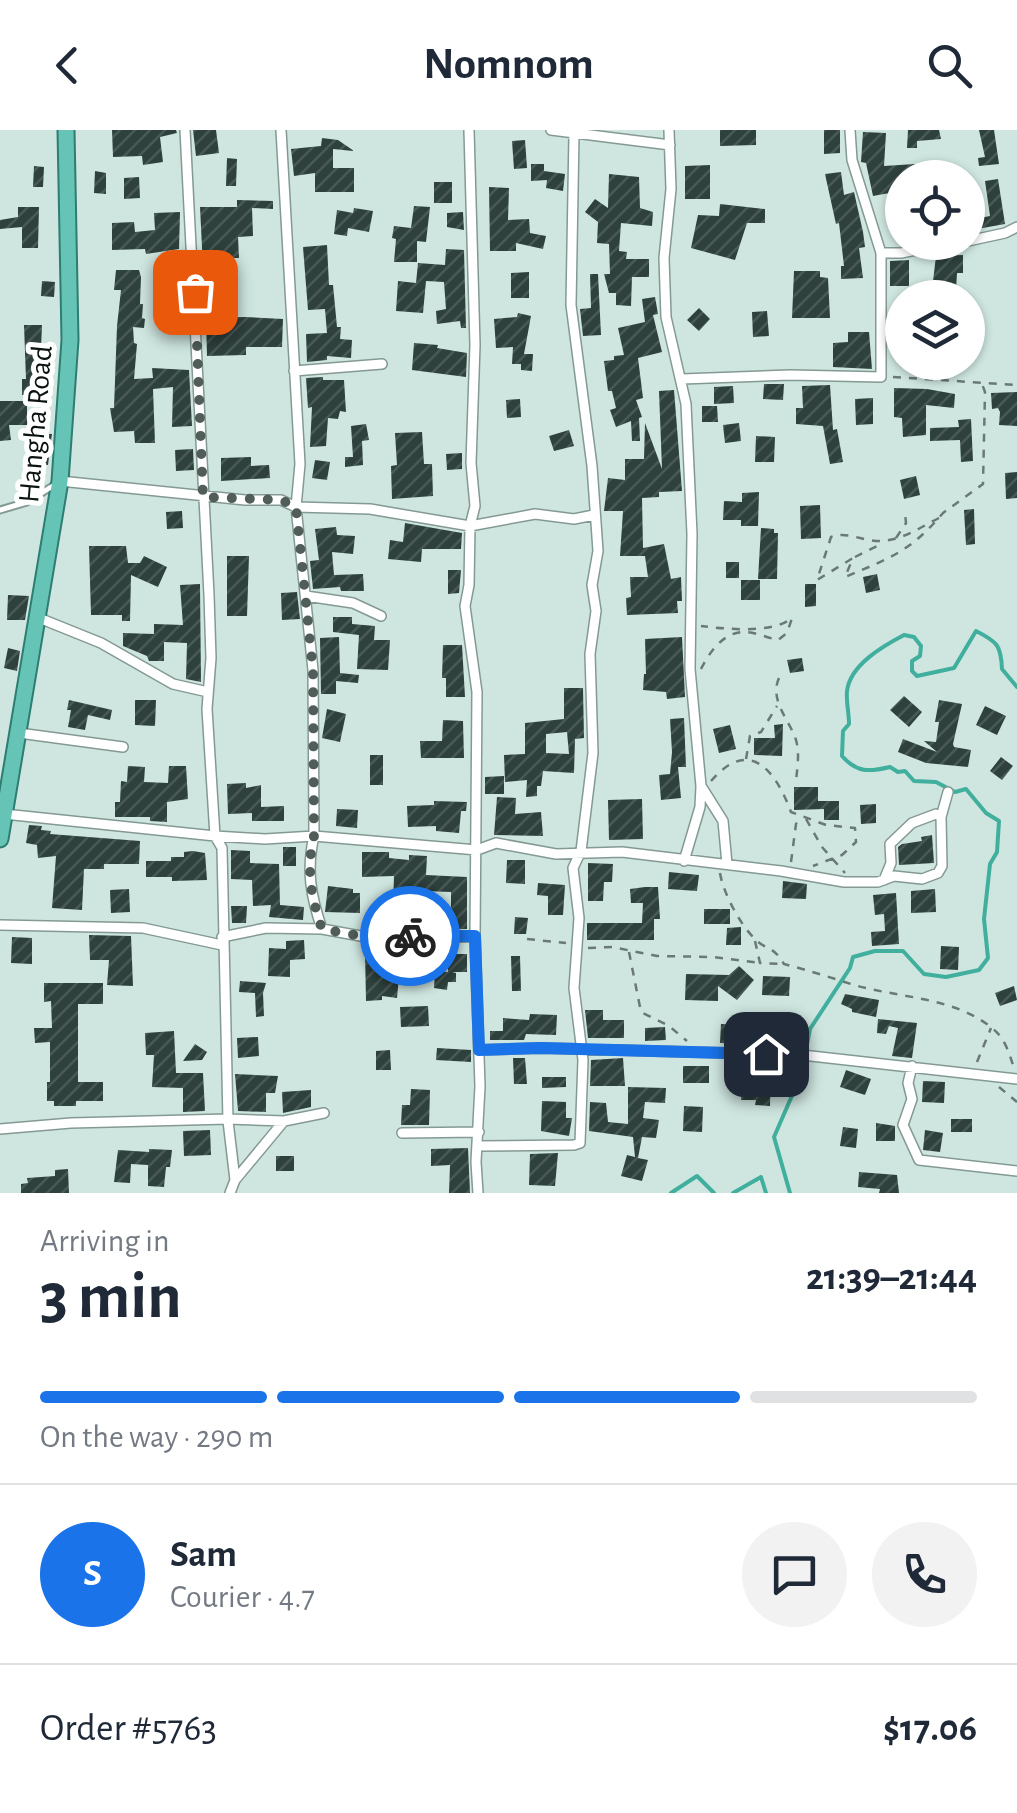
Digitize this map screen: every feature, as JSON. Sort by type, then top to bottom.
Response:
[{"type":"highway","name":"Hangha Road","points":[[0,838],[60,482],[70,340],[66,130]]},
{"type":"street","points":[[185,130],[211,658],[208,692],[215,836],[222,848],[228,1121],[235,1180]]},
{"type":"street","points":[[281,130],[300,464],[296,507],[313,670],[314,836],[310,895],[322,929]]},
{"type":"street","points":[[469,130],[474,345],[471,463],[475,506],[464,606],[477,692],[478,1193]]},
{"type":"street","points":[[551,130],[670,146]]},
{"type":"street","points":[[669,130],[666,317],[682,379],[690,455],[691,681],[702,787],[684,861]]},
{"type":"street","points":[[682,379],[882,376],[881,253],[852,160],[850,130]]},
{"type":"street","points":[[479,1146],[580,1143],[583,1060],[574,988],[580,948],[573,868],[580,852],[594,732],[590,654],[596,611],[592,584],[598,551],[592,466],[571,304],[574,134]]},
{"type":"street","points":[[985,237],[1017,227]]},
{"type":"street","points":[[294,371],[382,364]]},
{"type":"street","points":[[60,482],[108,484],[203,497],[281,500],[296,507],[370,508],[470,526],[536,514],[584,519],[594,515]]},
{"type":"street","points":[[306,596],[353,603],[381,616]]},
{"type":"street","points":[[39,618],[101,643],[173,684],[208,692]]},
{"type":"street","points":[[19,733],[123,747]]},
{"type":"street","points":[[702,787],[723,822],[727,864]]},
{"type":"street","points":[[4,814],[215,836],[314,836],[477,850],[496,844],[556,854],[622,852],[852,882],[894,876],[922,879],[938,873],[942,866],[941,817],[948,792]]},
{"type":"street","points":[[884,880],[891,863],[890,844],[912,823],[936,814],[941,817]]},
{"type":"street","points":[[0,925],[143,928],[222,941],[266,928],[322,929],[366,937],[475,936]]},
{"type":"street","points":[[479,1050],[802,1055],[1017,1079]]},
{"type":"street","points":[[912,1066],[908,1083],[912,1099],[903,1125],[919,1160],[1017,1170]]},
{"type":"street","points":[[0,1129],[70,1123],[284,1121],[324,1113]]},
{"type":"street","points":[[230,1193],[235,1180],[284,1121]]},
{"type":"street","points":[[402,1133],[479,1132]]},
{"type":"lane","points":[[0,510],[28,502],[60,482]]},
{"type":"path","points":[[882,376],[1017,385]]},
{"type":"path","points":[[853,558],[845,577],[914,545],[939,518],[983,484],[982,384]]},
{"type":"path","points":[[896,539],[906,523],[905,512]]},
{"type":"path","points":[[890,540],[817,580],[831,537],[839,534],[866,540],[896,539],[939,518]]},
{"type":"path","points":[[690,625],[735,631],[782,624],[792,618],[787,633],[778,640],[743,632],[725,639],[713,648],[696,679],[691,681]]},
{"type":"path","points":[[779,678],[775,686],[779,705],[799,752],[796,782]]},
{"type":"path","points":[[746,759],[750,736],[761,732],[779,705]]},
{"type":"path","points":[[702,787],[726,764],[746,759],[758,763],[784,793],[791,812],[826,824],[854,828],[856,842],[833,859],[791,872],[796,824],[802,816]]},
{"type":"path","points":[[802,816],[852,882]]},
{"type":"path","points":[[727,864],[718,874],[754,940],[760,963]]},
{"type":"path","points":[[527,939],[556,940],[580,948],[612,947],[656,956],[713,956],[784,964],[851,984],[929,1000],[991,1027],[1006,1044],[1017,1079]]},
{"type":"path","points":[[754,940],[775,950],[784,964]]},
{"type":"path","points":[[628,951],[641,1012],[682,1034],[694,1051]]},
{"type":"path","points":[[972,1074],[991,1027]]},
{"type":"path","points":[[989,1078],[1017,1102]]},
{"type":"path","points":[[1016,1087],[1017,1102]]},
{"type":"building","points":[[112,130],[177,133],[160,137],[163,162],[143,165],[142,156],[113,157]]},
{"type":"building","points":[[193,130],[216,130],[219,153],[196,156]]},
{"type":"building","points":[[720,130],[756,130],[756,145],[720,146]]},
{"type":"building","points":[[824,130],[840,130],[840,153],[824,154]]},
{"type":"building","points":[[908,130],[939,130],[941,139],[917,141],[917,148],[907,148]]},
{"type":"building","points":[[979,130],[994,130],[999,164],[985,165],[985,160],[978,158],[985,157]]},
{"type":"building","points":[[863,132],[886,133],[885,194],[873,196],[866,163],[861,162]]},
{"type":"building","points":[[322,138],[338,140],[354,151],[333,149],[333,168],[354,168],[354,192],[315,192],[315,173],[294,176],[291,149],[321,146]]},
{"type":"building","points":[[525,140],[527,168],[514,169],[512,141]]},
{"type":"building","points":[[227,158],[237,159],[236,186],[226,186]]},
{"type":"building","points":[[531,164],[544,164],[544,171],[565,174],[563,191],[546,188],[547,180],[531,181]]},
{"type":"building","points":[[710,165],[710,199],[685,199],[685,166]]},
{"type":"building","points":[[34,166],[44,167],[43,187],[33,187]]},
{"type":"building","points":[[95,171],[106,173],[106,194],[94,193]]},
{"type":"building","points":[[841,172],[844,195],[854,192],[863,232],[865,247],[859,248],[863,278],[841,279],[844,266],[839,223],[836,224],[825,174]]},
{"type":"building","points":[[609,174],[639,177],[640,208],[653,212],[652,226],[621,223],[619,251],[627,252],[626,259],[649,259],[649,277],[632,277],[631,306],[616,305],[616,293],[609,293],[604,274],[610,274],[609,244],[597,243],[598,222],[585,212],[595,199],[608,208]]},
{"type":"building","points":[[139,177],[140,198],[124,199],[124,178]]},
{"type":"building","points":[[998,179],[1005,224],[985,228],[985,217],[990,216],[985,181]]},
{"type":"building","points":[[434,182],[452,182],[452,203],[434,203]]},
{"type":"building","points":[[489,187],[509,188],[508,220],[529,219],[530,233],[546,236],[543,249],[516,243],[516,251],[490,251]]},
{"type":"building","points":[[237,200],[273,201],[273,209],[252,208],[253,236],[238,237],[239,258],[222,258],[222,264],[203,267],[200,207],[237,207]]},
{"type":"building","points":[[720,204],[765,209],[765,223],[747,223],[735,260],[691,248],[698,215],[719,216]]},
{"type":"building","points":[[414,206],[430,207],[426,242],[417,241],[417,262],[394,262],[394,226],[411,228]]},
{"type":"building","points":[[18,207],[39,207],[38,248],[22,248],[22,227],[0,229],[0,220],[18,217]]},
{"type":"building","points":[[354,208],[373,211],[369,232],[348,228],[347,236],[334,234],[337,210],[353,213]]},
{"type":"building","points":[[180,212],[179,249],[146,254],[145,249],[112,250],[112,223],[134,222],[135,232],[155,230],[154,213]]},
{"type":"building","points":[[463,212],[464,230],[447,227],[447,213]]},
{"type":"building","points":[[327,245],[337,327],[341,327],[340,339],[352,340],[351,358],[327,356],[327,360],[307,362],[306,334],[327,333],[325,309],[308,310],[303,247]]},
{"type":"building","points":[[446,249],[464,250],[466,328],[461,328],[460,321],[437,324],[436,311],[446,309],[444,282],[426,281],[423,313],[396,311],[398,281],[416,283],[418,263],[445,265]]},
{"type":"building","points":[[909,260],[909,280],[890,280],[890,261]]},
{"type":"building","points":[[936,260],[963,260],[963,273],[957,273],[957,280],[933,280]]},
{"type":"building","points":[[116,270],[139,270],[141,277],[140,304],[145,319],[144,328],[133,327],[137,344],[134,379],[153,378],[152,368],[189,370],[192,426],[172,427],[173,387],[153,389],[155,443],[135,443],[134,431],[114,432],[110,408],[114,408],[121,290],[114,290]]},
{"type":"building","points":[[794,271],[820,271],[820,277],[828,278],[830,318],[792,318]]},
{"type":"building","points":[[529,272],[529,298],[511,298],[511,273]]},
{"type":"building","points":[[590,274],[598,274],[601,335],[583,336],[580,309],[591,308]]},
{"type":"building","points":[[42,281],[55,282],[54,297],[41,296]]},
{"type":"building","points":[[655,297],[658,314],[653,315],[662,352],[638,358],[643,398],[636,400],[642,417],[640,441],[632,441],[631,421],[616,427],[610,410],[616,408],[612,391],[608,391],[604,361],[624,355],[618,328],[645,322],[642,299]]},
{"type":"building","points":[[699,308],[710,319],[699,331],[687,320]]},
{"type":"building","points":[[767,311],[769,336],[753,337],[752,312]]},
{"type":"building","points":[[518,313],[531,316],[524,354],[533,354],[532,371],[512,364],[513,347],[496,348],[494,319],[517,317]]},
{"type":"building","points":[[206,318],[283,319],[282,347],[246,347],[246,355],[207,356]]},
{"type":"building","points":[[24,325],[42,325],[41,348],[37,348],[41,396],[22,395],[22,379],[26,379]]},
{"type":"building","points":[[848,332],[869,332],[872,369],[833,367],[833,343],[848,342]]},
{"type":"building","points":[[414,343],[467,353],[466,377],[412,370]]},
{"type":"building","points":[[306,378],[344,380],[346,412],[340,411],[338,419],[328,418],[326,446],[310,447],[312,407],[308,408]]},
{"type":"building","points":[[764,384],[784,384],[783,400],[763,399]]},
{"type":"building","points":[[830,385],[833,430],[837,429],[843,462],[830,464],[823,426],[796,424],[796,408],[803,408],[802,386]]},
{"type":"building","points":[[733,386],[734,403],[714,404],[714,387]]},
{"type":"building","points":[[894,388],[955,394],[954,408],[926,405],[926,435],[903,437],[902,418],[894,417]]},
{"type":"building","points":[[674,390],[682,491],[642,498],[643,548],[664,544],[671,579],[681,577],[682,601],[677,601],[678,613],[627,615],[630,577],[648,577],[645,556],[620,556],[623,511],[604,511],[608,478],[625,480],[625,459],[644,459],[645,423],[662,469],[659,391]]},
{"type":"building","points":[[1017,392],[1017,426],[999,425],[1000,412],[998,408],[992,409],[991,393]]},
{"type":"building","points":[[873,398],[873,424],[856,425],[855,399]]},
{"type":"building","points":[[520,399],[521,417],[507,418],[506,400]]},
{"type":"building","points":[[0,401],[27,401],[27,425],[9,425],[11,440],[0,441]]},
{"type":"building","points":[[702,406],[717,406],[718,422],[702,422]]},
{"type":"building","points":[[971,419],[973,461],[961,462],[960,440],[930,441],[930,428],[959,427],[958,420]]},
{"type":"building","points":[[739,423],[741,441],[725,443],[723,425]]},
{"type":"building","points":[[366,424],[369,440],[362,441],[363,465],[345,467],[345,457],[353,457],[351,426]]},
{"type":"building","points":[[569,430],[574,446],[554,451],[549,436]]},
{"type":"building","points":[[422,432],[424,464],[432,464],[433,496],[392,499],[391,466],[397,465],[395,433]]},
{"type":"building","points":[[31,434],[52,434],[48,465],[30,465]]},
{"type":"building","points":[[756,436],[775,437],[774,462],[755,462]]},
{"type":"building","points":[[193,449],[194,470],[176,471],[175,450]]},
{"type":"building","points":[[462,453],[462,469],[447,470],[446,454]]},
{"type":"building","points":[[251,457],[251,466],[269,465],[270,478],[221,481],[221,458]]},
{"type":"building","points":[[315,460],[330,462],[327,480],[312,478]]},
{"type":"building","points":[[1017,472],[1017,498],[1006,499],[1005,473]]},
{"type":"building","points":[[916,476],[920,495],[904,499],[900,480]]},
{"type":"building","points":[[759,492],[758,526],[741,526],[741,520],[723,520],[724,501],[742,502],[742,493]]},
{"type":"building","points":[[820,505],[821,538],[801,539],[800,506]]},
{"type":"building","points":[[974,509],[975,544],[966,545],[964,510]]},
{"type":"building","points":[[182,511],[183,528],[167,529],[166,512]]},
{"type":"building","points":[[405,523],[462,533],[461,549],[422,549],[421,562],[388,559],[390,540],[403,542]]},
{"type":"building","points":[[336,527],[337,535],[355,536],[353,554],[332,552],[334,575],[363,574],[364,591],[341,591],[340,587],[313,589],[310,561],[319,560],[315,529]]},
{"type":"building","points":[[761,528],[778,533],[777,579],[758,579]]},
{"type":"building","points":[[89,546],[126,546],[128,563],[140,563],[144,556],[167,567],[158,587],[131,575],[130,621],[122,621],[122,615],[91,615]]},
{"type":"building","points":[[227,556],[249,556],[247,616],[227,616]]},
{"type":"building","points":[[726,562],[739,562],[739,578],[726,578]]},
{"type":"building","points":[[448,570],[461,570],[459,593],[448,594]]},
{"type":"building","points":[[877,574],[880,590],[866,593],[863,577]]},
{"type":"building","points":[[741,580],[760,580],[760,600],[741,600]]},
{"type":"building","points":[[200,584],[201,682],[186,679],[187,643],[164,642],[164,661],[149,661],[147,656],[123,646],[123,633],[154,634],[154,624],[183,625],[180,585]]},
{"type":"building","points":[[805,584],[816,584],[816,606],[805,607]]},
{"type":"building","points":[[297,592],[300,619],[282,620],[281,593]]},
{"type":"building","points":[[8,595],[29,596],[25,620],[7,620]]},
{"type":"building","points":[[333,617],[352,617],[352,624],[375,626],[374,640],[390,640],[388,670],[357,669],[359,635],[333,632]]},
{"type":"building","points":[[339,637],[340,673],[359,675],[358,683],[336,681],[336,694],[321,694],[320,638]]},
{"type":"building","points":[[682,637],[685,697],[667,699],[666,692],[643,690],[645,639]]},
{"type":"building","points":[[443,645],[462,645],[465,697],[446,697]]},
{"type":"building","points":[[8,648],[20,651],[17,671],[4,668]]},
{"type":"building","points":[[802,658],[804,671],[790,673],[787,660]]},
{"type":"building","points":[[564,688],[583,688],[584,738],[575,739],[574,773],[543,771],[537,796],[526,797],[527,780],[505,782],[504,755],[525,754],[525,723],[564,719]],"holes":[[[567,732],[569,754],[546,753],[546,734]]]},
{"type":"building","points":[[904,696],[922,712],[909,727],[890,710]]},
{"type":"building","points":[[69,700],[112,710],[110,720],[88,715],[85,730],[68,727]]},
{"type":"building","points":[[135,700],[156,700],[155,726],[135,725]]},
{"type":"building","points":[[939,700],[962,704],[953,744],[971,750],[968,767],[926,763],[898,752],[903,739],[937,752],[924,741],[936,742]]},
{"type":"building","points":[[985,706],[1006,716],[997,735],[976,725]]},
{"type":"building","points":[[327,709],[346,714],[340,742],[322,738]]},
{"type":"building","points":[[684,718],[686,767],[678,767],[681,798],[661,800],[659,775],[670,774],[670,719]]},
{"type":"building","points":[[443,720],[463,721],[464,758],[421,758],[420,741],[442,741]]},
{"type":"building","points":[[783,724],[782,756],[754,755],[754,738],[775,738],[774,725]]},
{"type":"building","points":[[730,725],[736,749],[719,753],[713,729]]},
{"type":"building","points":[[370,755],[383,755],[383,785],[370,785]]},
{"type":"building","points":[[1001,757],[1013,766],[1002,780],[990,771]]},
{"type":"building","points":[[128,766],[145,767],[144,782],[168,783],[169,766],[186,766],[188,799],[167,802],[167,822],[150,821],[150,817],[115,817],[115,802],[120,802],[121,781],[127,782]]},
{"type":"building","points":[[504,776],[504,794],[485,794],[485,777]]},
{"type":"building","points":[[246,783],[246,788],[261,785],[261,807],[284,806],[284,821],[252,821],[252,813],[228,814],[227,784]]},
{"type":"building","points":[[794,787],[818,787],[818,801],[839,801],[839,820],[824,820],[824,809],[794,810]]},
{"type":"building","points":[[497,797],[516,798],[515,814],[541,812],[543,836],[494,835]]},
{"type":"building","points":[[642,799],[643,839],[609,840],[608,800]]},
{"type":"building","points":[[434,801],[467,802],[466,811],[461,811],[459,833],[436,831],[436,826],[408,827],[407,806],[434,805]]},
{"type":"building","points":[[876,804],[876,823],[861,824],[860,805]]},
{"type":"building","points":[[337,809],[358,810],[357,828],[336,826]]},
{"type":"building","points":[[29,825],[42,826],[41,830],[51,831],[50,834],[140,841],[139,864],[104,864],[104,869],[84,869],[82,910],[52,908],[56,856],[38,858],[37,845],[26,843]]},
{"type":"building","points":[[932,835],[934,863],[899,865],[898,847]]},
{"type":"building","points":[[283,847],[296,847],[296,866],[283,866]]},
{"type":"building","points":[[231,850],[250,851],[250,863],[279,864],[280,905],[304,907],[303,920],[269,917],[271,905],[253,906],[252,880],[231,879]]},
{"type":"building","points":[[184,852],[205,853],[207,880],[146,877],[146,861],[171,861],[171,857],[184,857]]},
{"type":"building","points":[[362,852],[389,852],[389,858],[409,860],[409,855],[427,856],[426,875],[467,877],[467,929],[448,929],[451,892],[422,891],[422,909],[393,908],[394,876],[362,877]]},
{"type":"building","points":[[507,860],[525,860],[525,884],[506,883]]},
{"type":"building","points":[[588,863],[613,864],[612,882],[604,882],[603,901],[588,901]]},
{"type":"building","points":[[669,872],[699,875],[697,891],[668,889]]},
{"type":"building","points":[[783,881],[807,884],[806,899],[782,898]]},
{"type":"building","points":[[538,883],[565,885],[563,915],[548,915],[548,896],[537,895]]},
{"type":"building","points":[[328,886],[360,893],[360,913],[325,912]]},
{"type":"building","points":[[658,887],[660,919],[654,919],[654,940],[587,940],[587,923],[642,923],[643,903],[631,903],[630,889]]},
{"type":"building","points":[[129,889],[130,912],[111,913],[110,890]]},
{"type":"building","points":[[935,889],[936,912],[911,913],[911,891]]},
{"type":"building","points":[[896,893],[899,944],[872,946],[871,932],[885,931],[884,914],[875,915],[873,895]]},
{"type":"building","points":[[231,906],[247,906],[246,923],[232,923]]},
{"type":"building","points":[[704,909],[730,909],[730,924],[704,924]]},
{"type":"building","points":[[515,917],[528,918],[526,934],[514,934]]},
{"type":"building","points":[[741,927],[741,945],[726,945],[727,928]]},
{"type":"building","points":[[89,935],[131,936],[133,986],[107,985],[109,960],[90,960]]},
{"type":"building","points":[[12,937],[32,938],[32,964],[11,963]]},
{"type":"building","points":[[304,940],[305,959],[290,960],[290,977],[268,976],[269,948],[286,949],[286,941]]},
{"type":"building","points":[[941,946],[959,947],[958,970],[940,969]]},
{"type":"building","points":[[365,952],[431,953],[430,972],[408,970],[407,977],[399,977],[397,998],[382,996],[382,1000],[366,1001]]},
{"type":"building","points":[[448,954],[467,954],[467,972],[452,972],[456,973],[456,982],[448,982],[447,990],[434,988],[435,971],[448,972]]},
{"type":"building","points":[[511,956],[520,956],[521,991],[512,991]]},
{"type":"building","points":[[739,966],[754,980],[737,1000],[718,986],[718,1001],[685,1000],[686,974],[729,975]]},
{"type":"building","points":[[763,976],[790,977],[789,996],[762,995]]},
{"type":"building","points":[[240,981],[266,983],[264,1016],[256,1017],[255,993],[239,992]]},
{"type":"building","points":[[44,983],[103,983],[103,1004],[78,1004],[78,1082],[103,1082],[103,1101],[54,1106],[54,1101],[47,1101],[50,1042],[35,1043],[34,1028],[52,1028],[51,1001],[44,1002]]},
{"type":"building","points":[[1014,986],[1017,1000],[1000,1006],[995,993]]},
{"type":"building","points":[[845,994],[879,1000],[876,1017],[852,1012],[841,1004]]},
{"type":"building","points":[[428,1006],[429,1026],[401,1027],[400,1007]]},
{"type":"building","points":[[585,1010],[603,1010],[603,1020],[624,1020],[624,1038],[588,1038]]},
{"type":"building","points":[[790,1013],[791,1046],[764,1045],[766,1014]]},
{"type":"building","points":[[530,1014],[557,1015],[556,1035],[526,1034],[524,1040],[490,1040],[490,1031],[503,1031],[503,1018],[529,1020]]},
{"type":"building","points":[[878,1019],[917,1023],[912,1058],[892,1056],[898,1028],[889,1026],[886,1034],[877,1033]]},
{"type":"building","points":[[721,1024],[746,1025],[745,1044],[720,1043]]},
{"type":"building","points":[[665,1027],[666,1040],[645,1041],[645,1028]]},
{"type":"building","points":[[174,1031],[176,1073],[203,1073],[205,1111],[183,1112],[183,1088],[152,1087],[154,1055],[146,1055],[145,1033]]},
{"type":"building","points":[[258,1037],[259,1056],[238,1058],[237,1038]]},
{"type":"building","points":[[195,1044],[207,1052],[202,1060],[183,1061]]},
{"type":"building","points":[[437,1048],[471,1050],[471,1062],[436,1060]]},
{"type":"building","points":[[390,1050],[391,1070],[376,1070],[376,1051]]},
{"type":"building","points":[[513,1058],[525,1058],[527,1084],[514,1084]]},
{"type":"building","points":[[623,1058],[625,1086],[590,1086],[591,1060]]},
{"type":"building","points":[[744,1063],[771,1065],[770,1106],[755,1105],[756,1100],[741,1100]]},
{"type":"building","points":[[683,1066],[709,1066],[709,1083],[683,1083]]},
{"type":"building","points":[[846,1070],[871,1079],[865,1095],[840,1087]]},
{"type":"building","points":[[235,1074],[278,1076],[275,1093],[266,1093],[266,1112],[238,1111]]},
{"type":"building","points":[[542,1077],[566,1077],[566,1087],[542,1088]]},
{"type":"building","points":[[923,1081],[945,1082],[944,1103],[922,1102]]},
{"type":"building","points":[[628,1087],[666,1088],[665,1103],[645,1102],[643,1118],[659,1120],[656,1138],[642,1137],[638,1158],[648,1160],[642,1181],[621,1176],[627,1155],[635,1157],[633,1137],[589,1131],[590,1102],[606,1103],[608,1122],[628,1124]]},
{"type":"building","points":[[411,1089],[430,1090],[429,1125],[401,1125],[402,1105],[410,1105]]},
{"type":"building","points":[[311,1090],[311,1107],[283,1113],[282,1092]]},
{"type":"building","points":[[542,1101],[566,1102],[566,1118],[572,1118],[569,1136],[541,1131]]},
{"type":"building","points":[[684,1106],[703,1107],[702,1132],[683,1131]]},
{"type":"building","points":[[951,1119],[972,1119],[972,1132],[951,1132]]},
{"type":"building","points":[[876,1123],[895,1126],[895,1141],[876,1141]]},
{"type":"building","points":[[843,1127],[858,1129],[856,1148],[840,1146]]},
{"type":"building","points":[[210,1130],[211,1155],[184,1156],[183,1131]]},
{"type":"building","points":[[925,1130],[943,1133],[940,1152],[923,1150]]},
{"type":"building","points":[[468,1148],[470,1193],[449,1193],[450,1165],[431,1166],[431,1149]]},
{"type":"building","points":[[118,1150],[172,1150],[164,1187],[148,1186],[148,1165],[131,1164],[130,1183],[114,1182]]},
{"type":"building","points":[[558,1153],[555,1186],[529,1185],[530,1154]]},
{"type":"building","points":[[276,1156],[294,1156],[294,1171],[276,1171]]},
{"type":"building","points":[[68,1169],[69,1193],[21,1193],[21,1184],[28,1183],[27,1178],[55,1176],[55,1170]]},
{"type":"building","points":[[859,1172],[897,1175],[899,1193],[858,1187]]},
{"type":"waterway","points":[[790,1193],[774,1137],[801,1075],[810,1029],[850,968],[853,957],[875,951],[903,951],[924,974],[946,977],[979,970],[988,958],[984,919],[999,821],[986,813],[966,789],[955,792],[936,782],[914,781],[905,771],[890,767],[864,770],[848,762],[842,756],[843,731],[849,724],[849,682],[869,657],[904,635],[914,637],[921,646],[920,656],[912,661],[912,671],[917,676],[954,668],[976,631],[997,646],[1002,669],[1017,687]]},
{"type":"waterway","points":[[671,1193],[697,1176],[714,1193]]},
{"type":"waterway","points":[[733,1193],[761,1177],[766,1193]]},
{"type":"way so far","points":[[195,292],[203,497],[281,500],[296,507],[313,670],[314,836],[310,895],[322,929],[366,937],[410,936]]},
{"type":"route","points":[[410,936],[475,936],[479,1050],[766,1054]]}]
